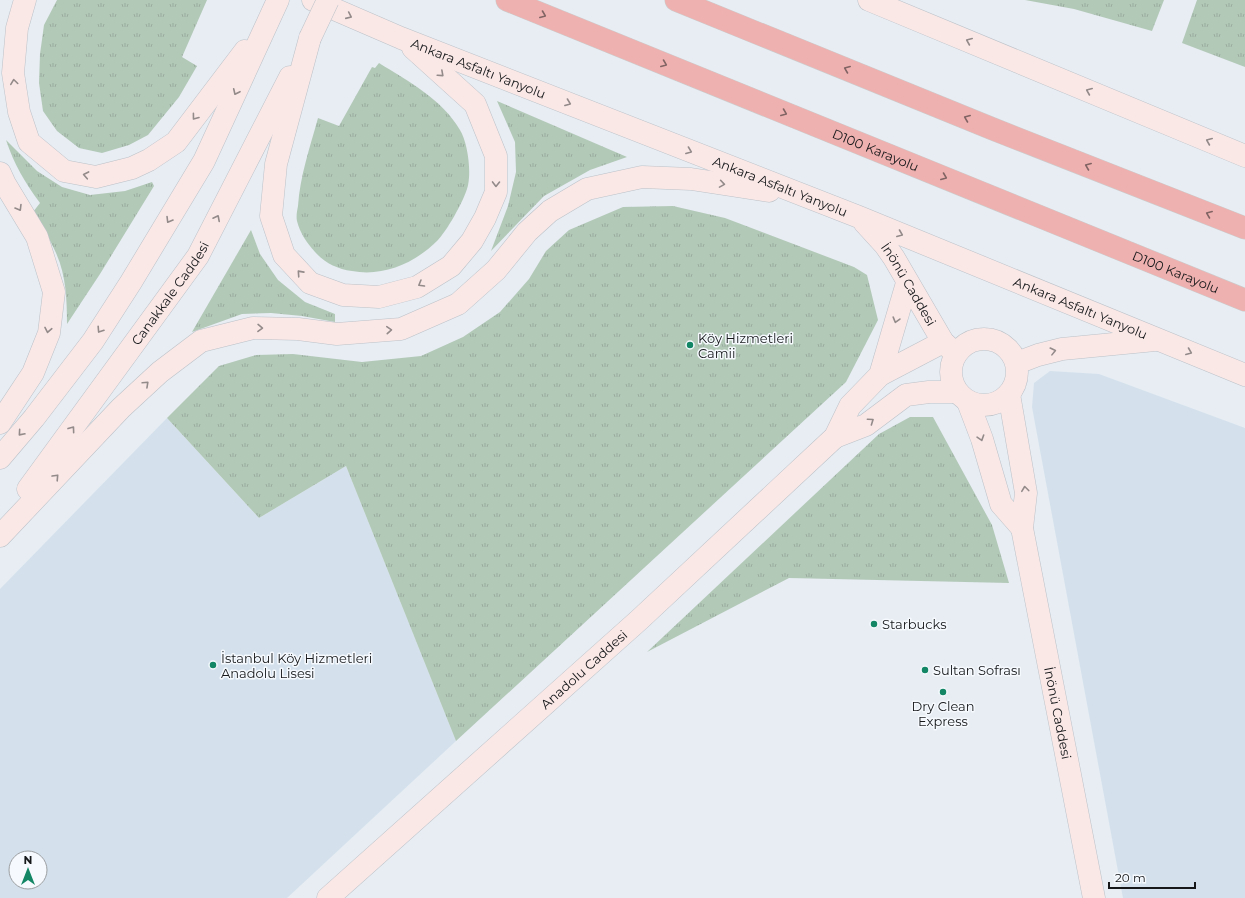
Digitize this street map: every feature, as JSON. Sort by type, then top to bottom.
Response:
[{"type":"highway","name":"D100 Karayolu","points":[[507,0],[1245,300]]},
{"type":"highway","points":[[676,0],[993,129],[1245,228]]},
{"type":"main road","points":[[25,0],[17,28],[13,73],[19,112],[29,142],[64,171],[96,177],[132,168],[149,160],[176,142],[274,9]]},
{"type":"main road","name":"Ankara Asfaltı Yanyolu","points":[[314,0],[401,38],[812,198],[1245,375]]},
{"type":"main road","points":[[328,0],[310,38],[276,164],[271,216],[284,255],[310,283],[343,295],[379,297],[417,287],[452,266],[472,241],[485,218],[496,192],[496,156],[475,104],[401,38]]},
{"type":"main road","points":[[869,0],[1245,156]]},
{"type":"main road","points":[[903,0],[937,27]]},
{"type":"main road","points":[[0,458],[34,418],[93,341],[131,282],[204,161],[274,9]]},
{"type":"main road","name":"Canakkale Caddesi","points":[[0,528],[198,256],[310,38]]},
{"type":"main road","points":[[0,174],[36,237],[54,292],[48,333],[33,373],[0,423]]},
{"type":"main road","points":[[0,536],[121,408],[160,372],[201,341],[253,328],[298,329],[337,334],[401,329],[458,304],[496,270],[527,232],[550,211],[588,189],[642,177],[684,178],[812,198]]},
{"type":"main road","name":"İnönü Caddesi","points":[[859,217],[885,245],[894,258],[907,283],[949,348]]},
{"type":"main road","name":"Anadolu Caddesi","points":[[328,898],[627,630],[835,436],[850,406],[880,375],[907,283]]},
{"type":"main road","points":[[880,375],[973,340],[984,338],[995,340],[1005,345],[1012,353],[1017,363],[1018,374],[1015,385],[1009,394],[1000,401],[990,405],[979,405],[962,397]]},
{"type":"main road","points":[[1017,363],[1038,355],[1062,349],[1157,340]]},
{"type":"main road","points":[[949,348],[951,364],[950,375],[953,386],[962,397],[982,439],[1001,504],[1022,528]]},
{"type":"main road","name":"Anadolu Caddesi","points":[[835,436],[866,425],[906,395],[929,392],[962,397]]},
{"type":"main road","name":"İnönü Caddesi","points":[[1009,394],[1026,493],[1022,528],[1094,898]]},
{"type":"shaded area","points":[[1050,371],[1099,374],[1245,428],[1245,898],[1123,898],[1032,407],[1034,383]]},
{"type":"shaded area","name":"İstanbul Köy Hizmetleri Anadolu Lisesi","points":[[167,418],[259,518],[346,466],[456,741],[287,898],[0,898],[0,589]]},
{"type":"green space","points":[[57,0],[207,0],[182,57],[197,66],[179,97],[148,135],[129,145],[102,153],[79,148],[57,131],[43,111],[39,83],[40,54],[44,25]]},
{"type":"green space","points":[[1025,0],[1164,0],[1152,31],[1074,9]]},
{"type":"green space","points":[[1197,0],[1245,0],[1245,67],[1182,43]]},
{"type":"green space","points":[[379,63],[424,92],[453,119],[463,136],[467,150],[469,175],[467,189],[462,201],[450,224],[437,241],[409,262],[387,270],[364,272],[336,267],[319,256],[302,234],[297,221],[297,214],[303,173],[318,118],[339,126],[372,67],[375,68]]},
{"type":"green space","points":[[497,101],[627,157],[590,170],[544,196],[491,251],[508,206],[516,172],[515,142]]},
{"type":"green space","points":[[6,140],[37,171],[62,187],[90,195],[125,191],[152,182],[154,186],[100,274],[67,324],[67,306],[62,270],[51,243],[33,212],[40,203],[20,173]]},
{"type":"green space","points":[[673,206],[725,218],[854,267],[867,275],[878,320],[846,382],[456,741],[346,466],[259,518],[167,418],[219,366],[256,355],[293,354],[362,362],[421,356],[463,337],[500,312],[529,279],[546,251],[569,230],[623,207]]},
{"type":"green space","points":[[251,230],[260,254],[278,280],[305,302],[335,314],[335,322],[302,316],[271,313],[242,314],[192,332]]},
{"type":"green space","points":[[910,417],[933,417],[992,525],[1009,583],[789,578],[647,652],[879,434]]},
{"type":"place","name":"Köy Hizmetleri Camii","points":[[690,345]]},
{"type":"place","name":"Starbucks","points":[[874,624]]},
{"type":"place","name":"İstanbul Köy Hizmetleri Anadolu Lisesi","points":[[213,665]]},
{"type":"place","name":"Sultan Sofrası","points":[[925,670]]},
{"type":"place","name":"Dry Clean Express","points":[[943,692]]}]
